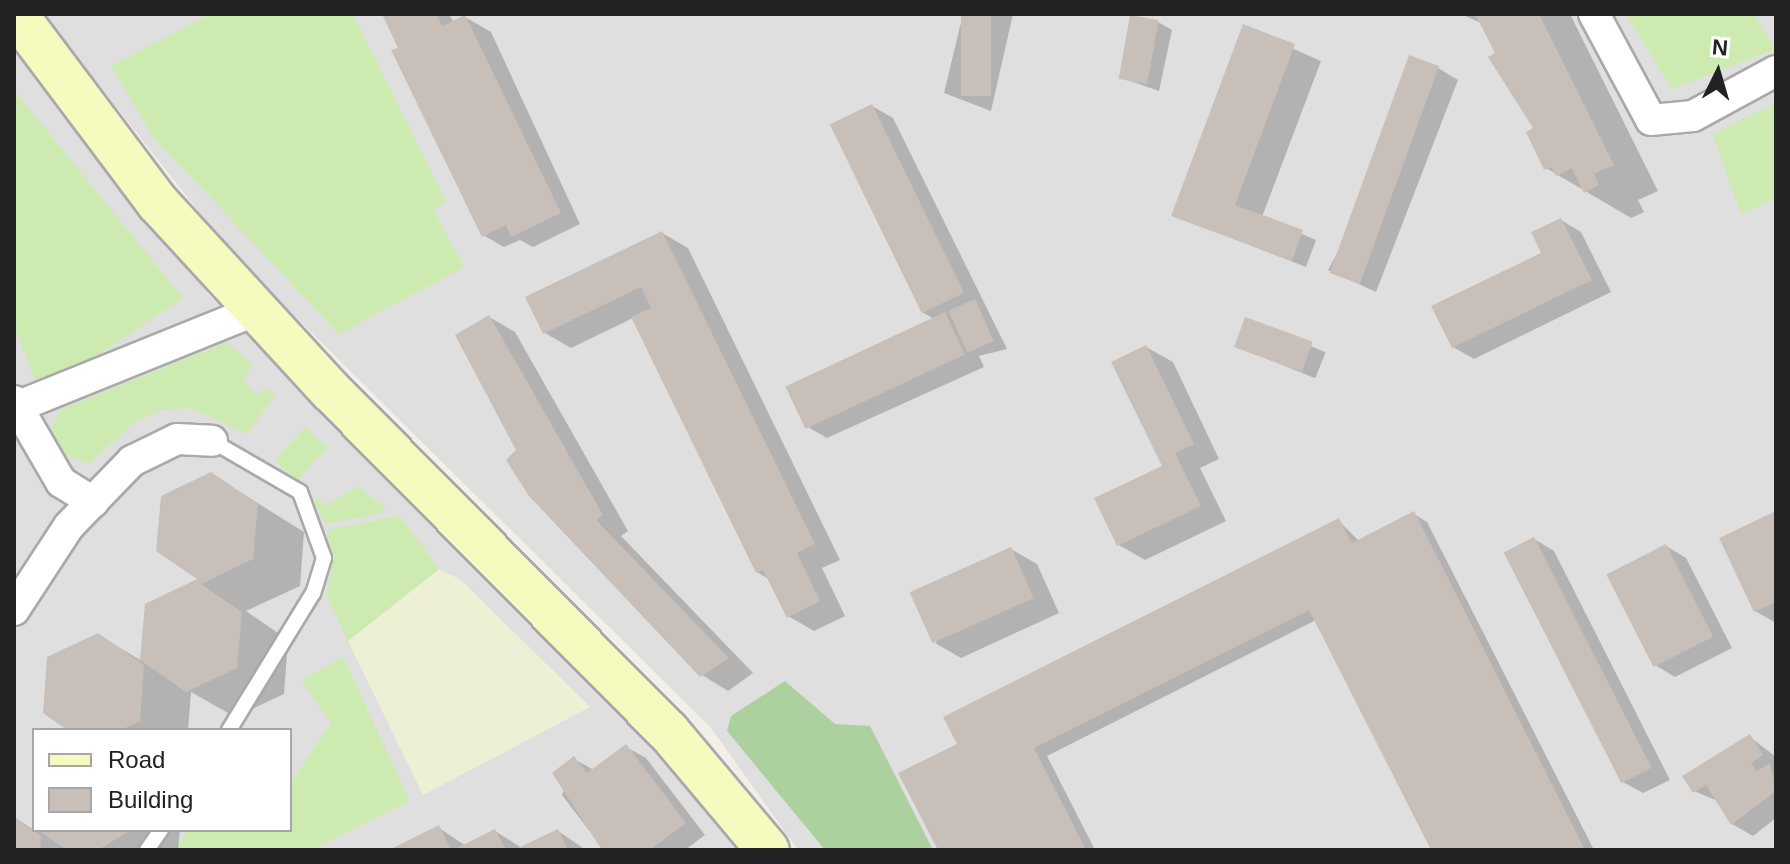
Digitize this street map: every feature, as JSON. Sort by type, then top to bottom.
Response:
[{"type":"street","points":[[16,14],[158,203],[256,310],[668,731],[758,847]]},
{"type":"street","points":[[1594,14],[1651,120],[1693,116],[1776,71]]},
{"type":"street","points":[[93,502],[61,482],[15,405],[256,310]]},
{"type":"street","points":[[14,610],[93,502],[132,461],[177,439],[212,441]]},
{"type":"lane","points":[[212,441],[300,492],[324,558],[313,593],[230,728]]},
{"type":"lane","points":[[147,850],[160,832]]},
{"type":"shaded area","points":[[43,14],[1776,14],[1776,850],[798,850],[711,728],[232,254]]},
{"type":"shaded area","points":[[14,47],[209,295],[665,752],[741,850],[14,850]]},
{"type":"green space","points":[[210,14],[353,14],[446,201],[433,209],[464,267],[339,334],[153,137],[111,66]]},
{"type":"green space","points":[[1626,14],[1754,14],[1776,49],[1672,89]]},
{"type":"green space","points":[[14,90],[183,298],[75,371],[36,384],[14,326]]},
{"type":"green space","points":[[1776,103],[1776,198],[1741,214],[1712,134]]},
{"type":"green space","points":[[226,342],[253,364],[243,380],[257,395],[266,388],[276,394],[247,434],[191,408],[162,410],[136,421],[89,464],[57,451],[51,428],[60,410]]},
{"type":"green space","points":[[305,427],[327,447],[297,481],[275,460]]},
{"type":"green space","points":[[357,486],[386,508],[382,513],[325,524],[314,501],[318,497],[325,506]]},
{"type":"green space","points":[[400,516],[439,569],[348,641],[326,594],[332,568],[327,530]]},
{"type":"green space","points":[[439,569],[461,580],[590,707],[423,795],[348,641]]},
{"type":"green space","points":[[343,657],[410,801],[312,850],[174,850],[187,832],[292,832],[292,781],[331,723],[301,680]]},
{"type":"green space","points":[[785,681],[835,724],[870,726],[933,850],[825,850],[727,731],[731,716]]},
{"type":"building","points":[[382,14],[436,14],[442,26],[465,15],[561,213],[511,237],[506,225],[482,237],[391,50],[398,48]]},
{"type":"building","points":[[961,14],[991,14],[991,96],[961,96]]},
{"type":"building","points":[[1475,14],[1539,14],[1614,165],[1594,174],[1599,185],[1584,193],[1572,168],[1556,176],[1551,167],[1544,170],[1526,132],[1533,128],[1488,57],[1495,53]]},
{"type":"building","points":[[1130,15],[1159,20],[1147,84],[1119,79]]},
{"type":"building","points":[[1243,24],[1295,44],[1235,205],[1303,230],[1292,261],[1171,216]]},
{"type":"building","points":[[1409,55],[1439,66],[1360,284],[1330,273]]},
{"type":"building","points":[[872,104],[964,293],[922,313],[830,125]]},
{"type":"building","points":[[1561,218],[1592,280],[1452,348],[1431,306],[1541,253],[1531,232]]},
{"type":"building","points":[[662,231],[815,544],[797,553],[820,601],[787,618],[763,570],[756,573],[631,317],[651,308],[641,287],[543,334],[525,297]]},
{"type":"building","points":[[975,299],[994,341],[967,353],[949,311]]},
{"type":"building","points":[[945,312],[965,355],[805,429],[785,386]]},
{"type":"building","points":[[489,315],[603,515],[596,520],[729,658],[700,677],[529,496],[506,460],[516,450],[455,335]]},
{"type":"building","points":[[1245,317],[1313,342],[1302,372],[1234,347]]},
{"type":"building","points":[[1146,345],[1194,444],[1175,453],[1201,506],[1117,546],[1094,498],[1162,466],[1111,362]]},
{"type":"building","points":[[211,472],[258,504],[253,559],[201,584],[242,612],[237,668],[186,692],[140,660],[145,604],[197,579],[156,551],[161,496]]},
{"type":"building","points":[[1414,511],[1585,850],[1431,850],[1309,610],[1034,748],[1086,850],[938,850],[898,773],[957,744],[943,717],[1339,518],[1352,543]]},
{"type":"building","points":[[1776,511],[1776,602],[1754,612],[1719,538]]},
{"type":"building","points":[[1534,537],[1652,768],[1621,783],[1504,552]]},
{"type":"building","points":[[1666,544],[1713,637],[1654,667],[1606,574]]},
{"type":"building","points":[[1011,547],[1034,598],[932,643],[910,592]]},
{"type":"building","points":[[98,633],[144,665],[140,721],[125,728],[64,728],[43,713],[47,657]]},
{"type":"building","points":[[1750,734],[1763,755],[1751,763],[1757,771],[1770,763],[1776,791],[1731,825],[1706,785],[1693,793],[1682,776]]},
{"type":"building","points":[[626,744],[686,823],[650,850],[602,850],[552,773],[574,756],[587,773]]},
{"type":"building","points":[[14,817],[41,836],[40,850],[14,850]]},
{"type":"building","points":[[439,825],[451,850],[389,850]]},
{"type":"building","points":[[495,829],[506,850],[453,850]]},
{"type":"building","points":[[558,829],[568,850],[514,850]]},
{"type":"building","points":[[41,832],[128,832],[98,850],[67,850]]}]
